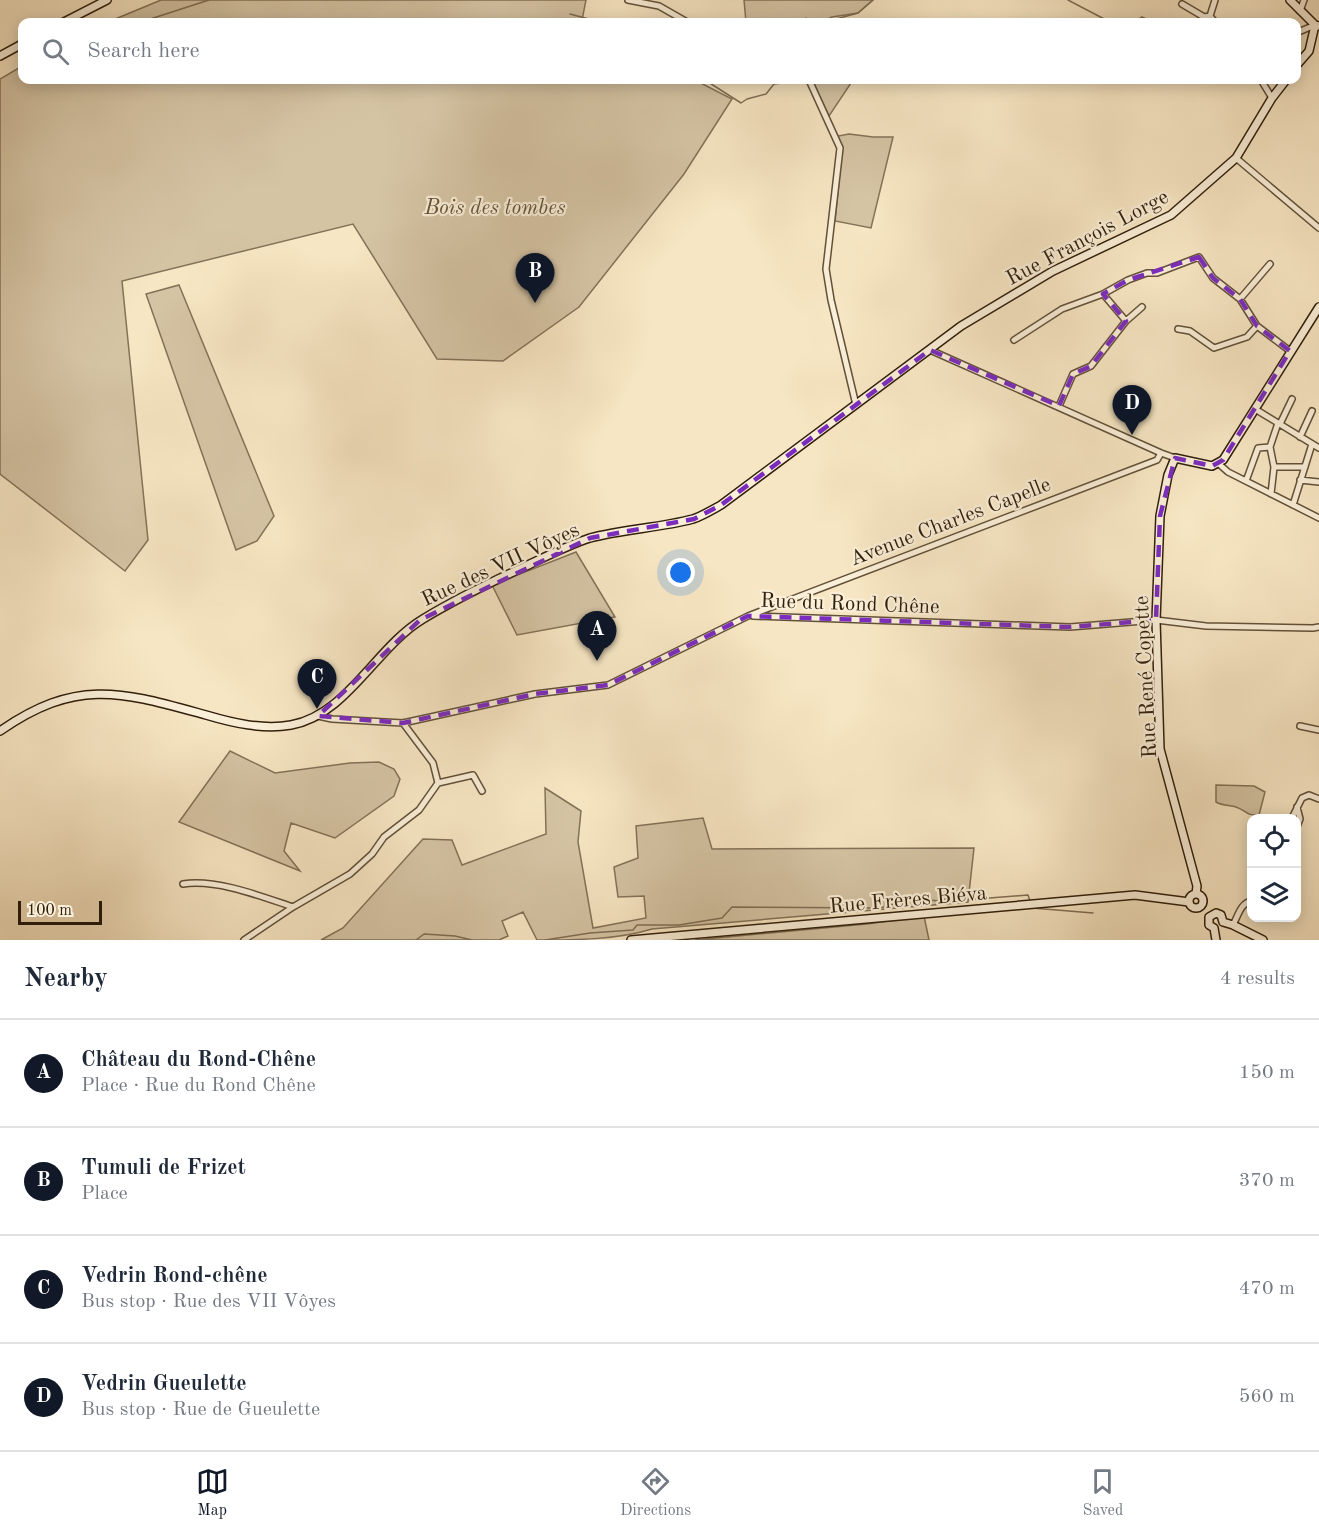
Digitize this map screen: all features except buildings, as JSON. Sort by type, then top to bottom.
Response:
[{"type":"street","points":[[72,18],[107,0]]},
{"type":"street","points":[[628,0],[659,6],[680,18]]},
{"type":"street","points":[[1182,4],[1204,17],[1210,16],[1215,0]]},
{"type":"street","points":[[1290,0],[1317,26]]},
{"type":"street","points":[[1300,11],[1304,0]]},
{"type":"street","points":[[1301,31],[1317,26]]},
{"type":"street","points":[[1301,60],[1309,51],[1317,26]]},
{"type":"street","points":[[0,56],[18,46]]},
{"type":"street","points":[[811,84],[840,148],[826,269],[856,405]]},
{"type":"street","points":[[1263,84],[1272,98]]},
{"type":"street","name":"Rue François Lorge","points":[[930,350],[962,326],[1053,271],[1171,215],[1236,158],[1283,84]]},
{"type":"street","points":[[1236,158],[1319,228]]},
{"type":"street","points":[[1014,340],[1062,309],[1103,294],[1128,280],[1147,273],[1157,273],[1199,257],[1213,278],[1240,299],[1257,326],[1290,351]]},
{"type":"street","points":[[1240,299],[1270,264]]},
{"type":"street","points":[[1103,294],[1126,321]]},
{"type":"street","points":[[1059,406],[1073,374],[1091,366],[1126,321],[1142,307]]},
{"type":"street","points":[[930,350],[1161,453],[1212,466],[1223,460],[1319,307]]},
{"type":"street","points":[[1178,329],[1190,331],[1214,348],[1246,337],[1257,326]]},
{"type":"street","name":"Rue des VII Vôyes","points":[[318,716],[339,699],[401,634],[420,620],[449,603],[544,557],[590,538],[694,519],[721,506],[930,350]]},
{"type":"street","points":[[1271,494],[1274,467],[1270,447],[1292,399]]},
{"type":"street","points":[[1255,409],[1319,448]]},
{"type":"street","points":[[1300,437],[1312,411]]},
{"type":"street","points":[[1293,505],[1312,444]]},
{"type":"street","points":[[1246,482],[1258,448],[1270,447]]},
{"type":"street","name":"Avenue Charles Capelle","points":[[748,616],[1157,459],[1161,453]]},
{"type":"street","name":"Rue René Copette","points":[[1175,458],[1168,475],[1160,516],[1156,620],[1160,749],[1197,886],[1196,894],[1202,898],[1200,905]]},
{"type":"street","points":[[1219,464],[1246,482],[1319,518]]},
{"type":"street","points":[[1274,467],[1305,466]]},
{"type":"street","points":[[1300,480],[1319,482]]},
{"type":"street","name":"Rue du Rond Chêne","points":[[0,731],[20,717],[46,704],[78,695],[114,693],[261,727],[291,725],[318,716],[332,719],[403,723],[535,694],[608,685],[748,616],[1070,627],[1156,620],[1206,626],[1319,627]]},
{"type":"street","points":[[403,723],[433,763],[438,783]]},
{"type":"street","points":[[1300,726],[1319,730]]},
{"type":"street","points":[[244,940],[292,907],[350,874],[372,854],[384,837],[418,810],[438,783],[473,775],[482,791]]},
{"type":"street","points":[[1294,814],[1302,798],[1309,795],[1319,799]]},
{"type":"street","points":[[1297,807],[1299,814]]},
{"type":"street","points":[[183,884],[197,882],[251,893],[292,907]]},
{"type":"street","points":[[1196,894],[1190,897],[1188,902],[1191,906],[1200,905],[1210,917],[1209,926],[1218,928],[1223,922]]},
{"type":"street","name":"Rue Frères Biéva","points":[[631,940],[1135,895],[1188,902]]},
{"type":"street","points":[[1233,925],[1247,902]]},
{"type":"street","points":[[1210,917],[1216,913],[1221,915],[1223,922]]},
{"type":"street","points":[[1223,922],[1263,940]]},
{"type":"street","points":[[1214,928],[1216,940]]},
{"type":"highlighted area","points":[[1199,257],[1213,278],[1240,299],[1257,326],[1290,351],[1223,460],[1212,466],[1175,458],[1160,516],[1156,620],[1070,627],[748,616],[608,685],[535,694],[403,723],[318,716],[420,620],[590,538],[694,519],[721,505],[930,350],[1059,406],[1073,374],[1091,366],[1126,321],[1103,294],[1128,280]]},
{"type":"green space","points":[[161,0],[586,0],[582,18],[118,18]]},
{"type":"green space","points":[[744,0],[873,0],[858,13],[830,18],[746,18]]},
{"type":"green space","name":"Bois des tombes","points":[[18,68],[18,84],[703,84],[732,99],[684,174],[579,307],[503,361],[437,359],[353,224],[122,281],[148,540],[125,571],[0,474],[0,79]]},
{"type":"green space","points":[[814,84],[850,84],[829,116]]},
{"type":"green space","points":[[849,134],[893,137],[871,228],[835,221],[842,152],[838,136]]},
{"type":"green space","points":[[179,285],[274,516],[257,541],[236,550],[146,294]]},
{"type":"green space","points":[[576,552],[615,617],[517,635],[492,585]]},
{"type":"green space","points":[[230,751],[275,773],[350,763],[379,762],[394,769],[400,779],[394,796],[335,838],[291,823],[284,851],[300,871],[179,822]]},
{"type":"green space","points":[[1216,785],[1254,786],[1265,792],[1259,814],[1249,814],[1236,807],[1216,802]]},
{"type":"green space","points":[[545,788],[581,811],[578,842],[593,928],[646,918],[644,896],[618,897],[614,867],[638,858],[636,826],[703,818],[712,849],[974,848],[968,902],[652,929],[595,939],[566,940],[537,940],[523,912],[502,921],[508,936],[499,940],[321,940],[343,928],[423,839],[452,840],[462,865],[546,834]]},
{"type":"green space","points":[[924,916],[929,940],[695,940],[867,924]]},
{"type":"waterway","points":[[153,18],[209,0]]},
{"type":"waterway","points":[[840,18],[858,13],[873,0]]},
{"type":"waterway","points":[[1068,0],[1102,18]]},
{"type":"waterway","points":[[570,14],[585,18]]},
{"type":"waterway","points":[[1140,18],[1144,18]]},
{"type":"waterway","points":[[711,84],[741,103],[766,94],[774,84]]},
{"type":"waterway","points":[[545,940],[590,933],[633,930],[637,925],[679,925],[722,918],[732,907],[880,908],[912,899],[941,901],[952,896],[964,900],[1028,895],[1030,901]]},
{"type":"waterway","points":[[1032,908],[1093,913]]},
{"type":"waterway","points":[[416,940],[424,934],[455,936],[472,940]]},
{"type":"place","name":"Tumuli de Frizet","points":[[535,303]]},
{"type":"place","name":"Vedrin Gueulette","points":[[1132,435]]},
{"type":"place","name":"Château du Rond-Chêne","points":[[597,661]]},
{"type":"place","name":"Vedrin Rond-chêne","points":[[317,709]]}]
